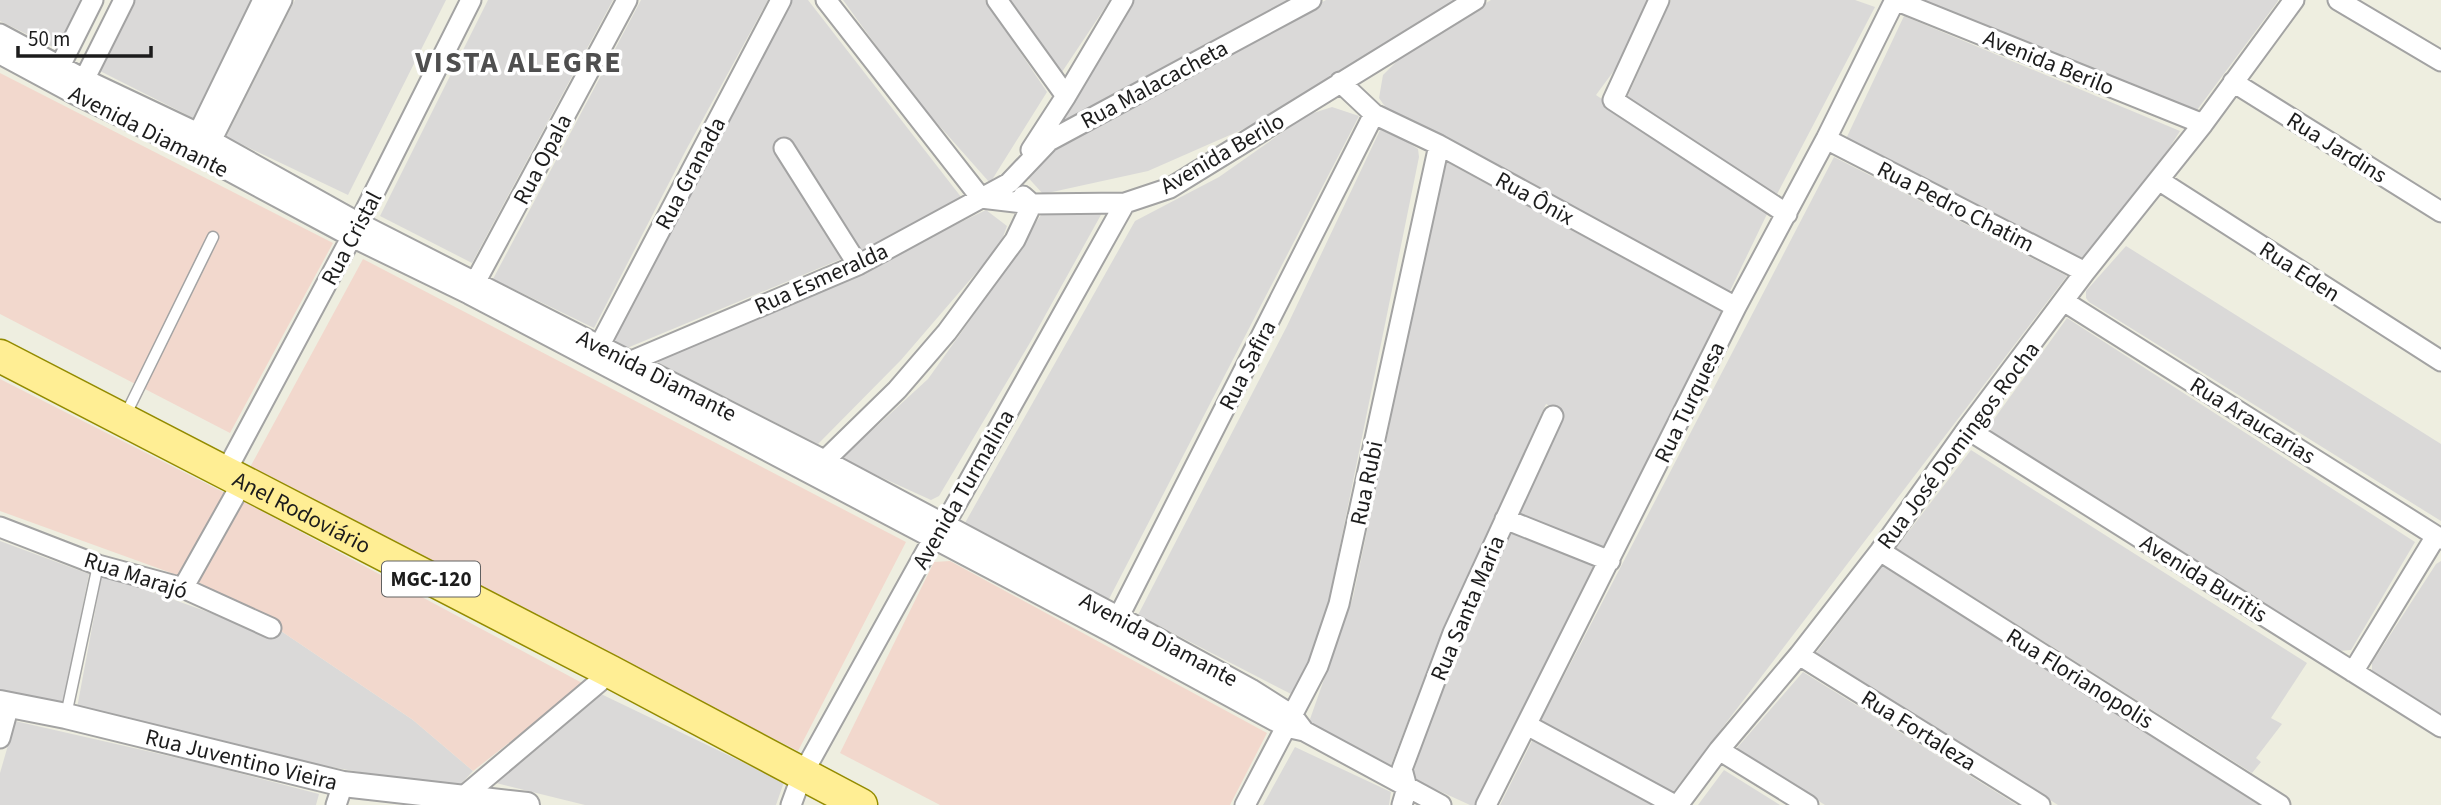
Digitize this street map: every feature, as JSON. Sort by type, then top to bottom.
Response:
[{"type":"main road","name":"Anel Rodoviário","points":[[0,356],[611,672],[861,805]]},
{"type":"street","points":[[57,73],[93,0]]},
{"type":"street","points":[[80,87],[124,0]]},
{"type":"street","points":[[201,145],[263,0]]},
{"type":"street","points":[[201,145],[282,0]]},
{"type":"street","name":"Rua Cristal","points":[[183,588],[233,478],[471,0]]},
{"type":"street","name":"Rua Opala","points":[[472,287],[627,0]]},
{"type":"street","name":"Rua Granada","points":[[595,353],[780,0]]},
{"type":"street","points":[[826,0],[981,198]]},
{"type":"street","points":[[998,0],[1066,96]]},
{"type":"street","points":[[811,476],[824,460],[897,390],[947,332],[1015,240],[1032,204],[1009,183],[1066,96],[1123,0]]},
{"type":"street","name":"Rua Malacacheta","points":[[1009,183],[1049,141],[1311,0]]},
{"type":"street","name":"Avenida Berilo","points":[[981,198],[1032,204],[1125,203],[1170,188],[1475,0]]},
{"type":"street","points":[[1659,0],[1613,100],[1787,214]]},
{"type":"street","name":"Avenida Berilo","points":[[1895,0],[2203,124]]},
{"type":"street","name":"Rua Turquesa","points":[[1486,805],[1736,307],[1826,139],[1895,0]]},
{"type":"street","name":"Rua José Domingos Rocha","points":[[1677,805],[1880,551],[1967,429],[2085,272],[2160,181],[2294,0]]},
{"type":"street","points":[[2338,0],[2441,61]]},
{"type":"street","name":"Avenida Diamante","points":[[0,34],[80,87],[201,145],[356,230],[472,287],[620,366],[811,476],[939,532],[1115,624],[1251,688],[1294,725],[1404,797],[1441,805]]},
{"type":"street","name":"Avenida Diamante","points":[[0,54],[57,73]]},
{"type":"street","name":"Rua Ônix","points":[[1340,82],[1374,114],[1439,145],[1736,307]]},
{"type":"street","name":"Rua Jardins","points":[[2233,82],[2441,212]]},
{"type":"street","name":"Rua Safira","points":[[1115,624],[1374,114]]},
{"type":"street","name":"Rua Pedro Chatim","points":[[1826,139],[2085,272]]},
{"type":"street","name":"Rua Rubi","points":[[1245,805],[1294,725],[1318,666],[1342,592],[1439,145]]},
{"type":"street","points":[[784,148],[858,265]]},
{"type":"street","name":"Rua Eden","points":[[2160,181],[2441,361]]},
{"type":"street","name":"Rua Esmeralda","points":[[620,366],[858,265],[1009,183]]},
{"type":"street","name":"Avenida Turmalina","points":[[792,805],[802,775],[1125,203]]},
{"type":"street","name":"Rua Araucarias","points":[[2065,302],[2439,537]]},
{"type":"street","name":"Avenida Diamante","points":[[620,366],[824,460],[939,532]]},
{"type":"street","name":"Rua Santa Maria","points":[[1404,797],[1402,769],[1453,633],[1553,416]]},
{"type":"street","name":"Avenida Buritis","points":[[1967,429],[2441,727]]},
{"type":"street","points":[[1505,519],[1610,561]]},
{"type":"street","name":"Rua Marajó","points":[[0,527],[98,565],[183,588],[271,628]]},
{"type":"street","points":[[2353,671],[2439,537]]},
{"type":"street","name":"Rua Florianopolis","points":[[1880,551],[2280,805]]},
{"type":"street","name":"Rua Fortaleza","points":[[1798,655],[2040,805]]},
{"type":"street","points":[[464,796],[611,672]]},
{"type":"street","points":[[0,738],[5,704]]},
{"type":"street","name":"Rua Juventino Vieira","points":[[5,704],[66,716],[339,794],[464,796],[527,805]]},
{"type":"street","points":[[1527,725],[1677,805]]},
{"type":"street","points":[[1719,750],[1808,805]]},
{"type":"lane","points":[[123,419],[213,237]]},
{"type":"lane","points":[[66,716],[98,565]]},
{"type":"shaded area","points":[[0,0],[82,0],[57,49],[0,21]]},
{"type":"shaded area","points":[[134,0],[252,0],[197,120],[98,70]]},
{"type":"shaded area","points":[[295,0],[446,0],[348,195],[226,137]]},
{"type":"shaded area","points":[[488,0],[613,0],[472,263],[380,216]]},
{"type":"shaded area","points":[[641,0],[768,0],[686,150],[594,328],[493,279]]},
{"type":"shaded area","points":[[790,0],[808,0],[965,202],[859,255],[846,257],[627,348],[614,340]]},
{"type":"shaded area","points":[[843,0],[985,0],[1047,92],[990,183],[912,95]]},
{"type":"shaded area","points":[[1010,0],[1110,0],[1062,72]]},
{"type":"shaded area","points":[[1134,0],[1293,0],[1047,136],[1110,39]]},
{"type":"shaded area","points":[[1326,0],[1459,0],[1255,124],[1148,171],[1043,194],[1023,172],[1055,145]]},
{"type":"shaded area","points":[[1491,0],[1647,0],[1624,57],[1596,95],[1768,212],[1728,295],[1469,149],[1413,122],[1391,115],[1379,98],[1383,75],[1407,51]]},
{"type":"shaded area","points":[[1671,0],[1855,0],[1875,7],[1775,198],[1625,102]]},
{"type":"shaded area","points":[[1923,0],[2278,0],[2278,1],[2197,110]]},
{"type":"shaded area","points":[[1904,16],[2180,131],[2151,177],[2083,259],[1844,143]]},
{"type":"shaded area","points":[[0,73],[333,243],[230,433],[0,314]]},
{"type":"shaded area","points":[[1332,107],[1359,116],[1109,599],[965,523],[1135,221],[1219,177],[1307,115]]},
{"type":"shaded area","points":[[1382,126],[1418,149],[1419,157],[1323,629],[1293,695],[1138,615],[1287,326]]},
{"type":"shaded area","points":[[1834,157],[2067,276],[1671,795],[1539,724]]},
{"type":"shaded area","points":[[1441,159],[1722,312],[1603,553],[1514,513],[1560,412],[1546,404],[1443,631],[1391,765],[1309,722],[1353,597]]},
{"type":"shaded area","points":[[1045,209],[1102,213],[1031,341],[939,496],[931,500],[841,459],[928,379]]},
{"type":"shaded area","points":[[986,210],[1007,226],[1000,245],[901,360],[818,444],[649,358],[771,313]]},
{"type":"shaded area","points":[[2126,246],[2441,444],[2441,521],[2089,302],[2086,291]]},
{"type":"shaded area","points":[[363,259],[906,542],[798,751],[248,471]]},
{"type":"shaded area","points":[[2067,318],[2415,542],[2351,650],[2339,651],[1993,434],[1989,426]]},
{"type":"shaded area","points":[[0,379],[225,493],[188,579],[0,511]]},
{"type":"shaded area","points":[[1971,450],[2307,663],[2271,718],[2282,724],[2256,758],[2261,762],[2252,773],[1896,548]]},
{"type":"shaded area","points":[[243,501],[584,684],[473,771],[413,720],[281,631],[197,581]]},
{"type":"shaded area","points":[[1511,531],[1596,565],[1477,805],[1470,805],[1411,778],[1468,616]]},
{"type":"shaded area","points":[[0,541],[89,574],[63,705],[0,694]]},
{"type":"shaded area","points":[[950,561],[1267,733],[1230,805],[940,805],[840,753],[934,562]]},
{"type":"shaded area","points":[[2441,561],[2441,714],[2372,671],[2372,663],[2436,564]]},
{"type":"shaded area","points":[[1883,565],[2259,805],[2058,805],[1816,653]]},
{"type":"shaded area","points":[[102,574],[278,637],[281,631],[413,720],[473,771],[459,786],[418,782],[232,750],[77,708]]},
{"type":"shaded area","points":[[1803,672],[2017,805],[1825,805],[1736,749]]},
{"type":"shaded area","points":[[601,694],[784,782],[776,805],[585,805],[488,781]]},
{"type":"shaded area","points":[[15,721],[204,764],[319,794],[316,805],[0,805],[0,773]]},
{"type":"shaded area","points":[[1533,739],[1653,805],[1500,805]]},
{"type":"shaded area","points":[[1295,747],[1391,792],[1389,805],[1263,805]]},
{"type":"shaded area","points":[[1724,770],[1780,805],[1698,805]]},
{"type":"district","name":"VISTA ALEGRE","points":[[519,62]]}]
